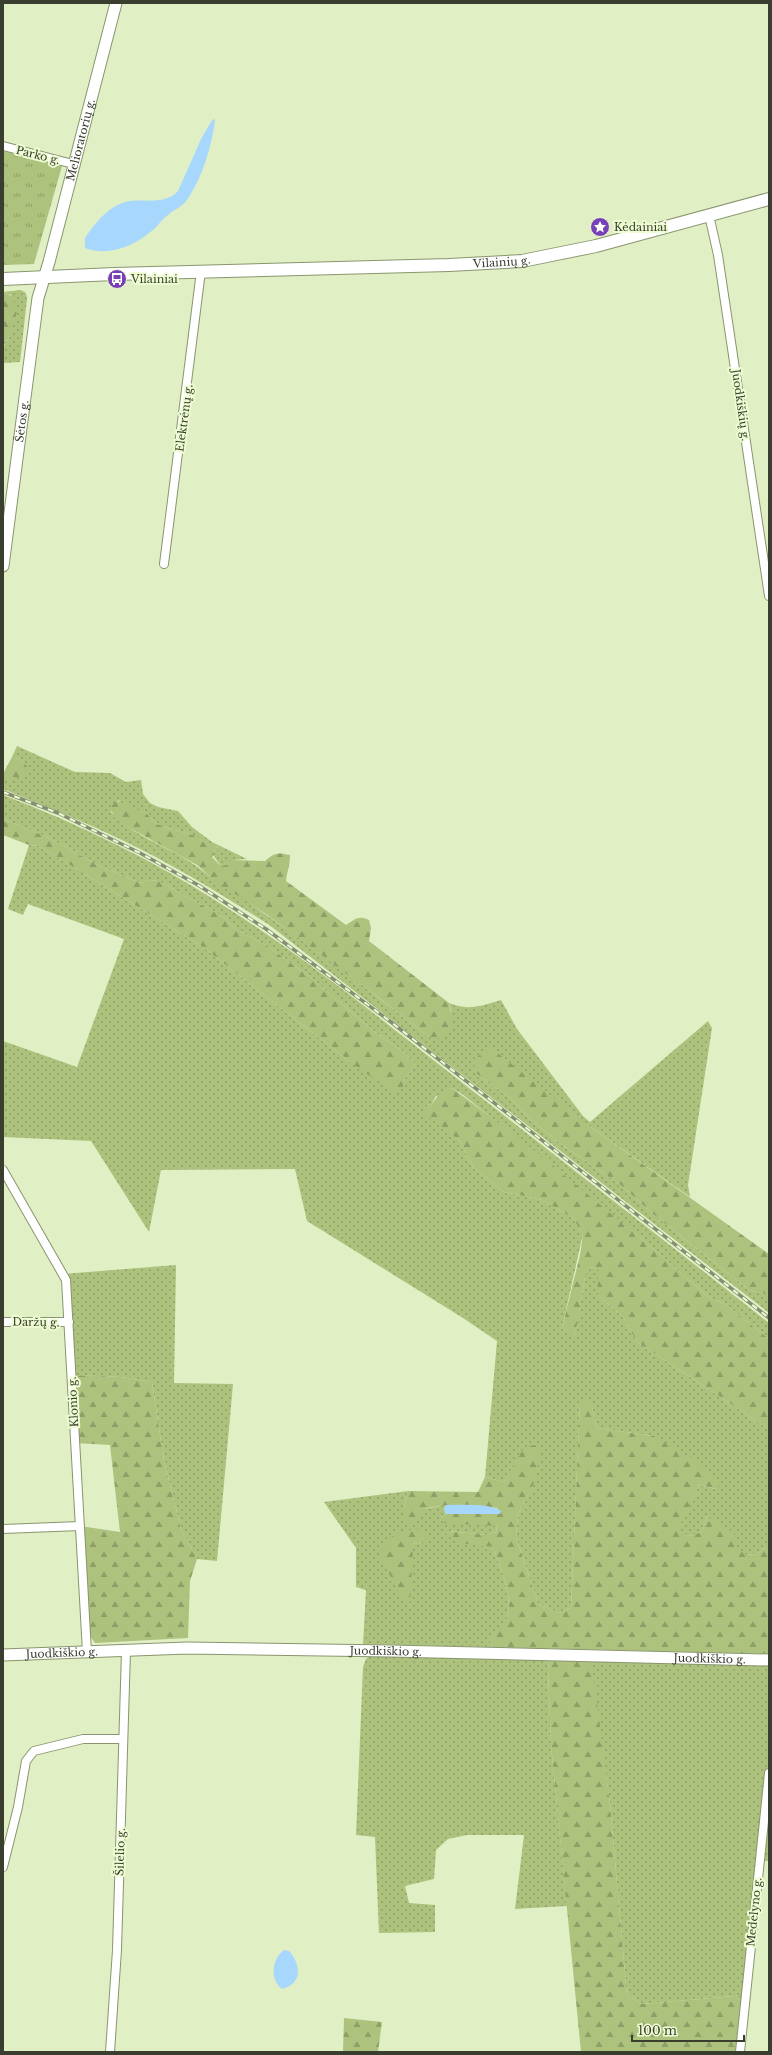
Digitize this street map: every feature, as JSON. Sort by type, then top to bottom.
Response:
[{"type":"main road","name":"Vilainių g.","points":[[3,279],[201,271],[449,265],[522,260],[590,248],[769,199]]},
{"type":"street","name":"Melioratorių g.","points":[[44,277],[116,3]]},
{"type":"street","name":"Parko g.","points":[[3,146],[73,164]]},
{"type":"street","name":"Juodkiškių g.","points":[[709,215],[718,255],[769,596]]},
{"type":"street","name":"Elektrėnų g.","points":[[164,564],[201,271]]},
{"type":"street","name":"Šėtos g.","points":[[3,566],[38,298],[44,277]]},
{"type":"street","name":"Klonio g.","points":[[3,1170],[66,1280],[87,1652]]},
{"type":"street","name":"Daržų g.","points":[[3,1322],[69,1322]]},
{"type":"street","points":[[3,1529],[80,1526]]},
{"type":"street","name":"Juodkiškio g.","points":[[3,1655],[187,1648],[368,1650],[769,1660]]},
{"type":"street","name":"Šilelio g.","points":[[110,2052],[117,1950],[126,1651]]},
{"type":"street","points":[[3,1867],[18,1807],[26,1761],[34,1751],[83,1739],[123,1739]]},
{"type":"street","name":"Medelyno g.","points":[[740,2052],[769,1773]]},
{"type":"green space","points":[[3,151],[62,166],[34,264],[3,265]]},
{"type":"green space","points":[[21,290],[26,293],[27,299],[20,362],[3,363],[3,347],[10,336],[11,295],[3,292]]},
{"type":"green space","points":[[3,292],[10,295],[18,308],[10,336],[3,346]]},
{"type":"green space","points":[[17,746],[75,772],[110,773],[126,782],[141,780],[143,794],[150,803],[158,807],[178,811],[192,827],[212,842],[247,859],[233,860],[226,865],[221,866],[212,854],[218,847],[204,842],[193,835],[157,824],[147,814],[122,804],[118,800],[111,812],[116,818],[133,830],[187,860],[277,922],[429,1037],[451,1011],[449,1003],[463,1007],[475,1007],[501,1000],[517,1029],[583,1116],[590,1122],[708,1021],[712,1028],[688,1185],[690,1197],[588,1125],[473,1071],[509,1097],[531,1120],[561,1144],[622,1186],[652,1213],[749,1290],[769,1295],[769,1313],[268,924],[174,867],[142,850],[91,826],[3,789],[3,782],[23,761],[12,757]]},
{"type":"green space","points":[[12,757],[23,761],[28,768],[22,776],[3,782],[3,774]]},
{"type":"green space","points":[[3,795],[60,818],[169,872],[221,904],[285,947],[378,1017],[769,1323],[769,1339],[725,1304],[710,1298],[637,1235],[462,1094],[452,1088],[435,1097],[432,1104],[424,1108],[423,1112],[459,1140],[473,1167],[504,1192],[542,1200],[573,1218],[583,1234],[562,1328],[575,1335],[586,1271],[591,1267],[598,1269],[598,1295],[623,1317],[637,1342],[769,1429],[769,1551],[764,1548],[758,1554],[746,1555],[735,1548],[707,1516],[702,1532],[689,1536],[677,1530],[699,1485],[716,1489],[654,1436],[596,1428],[592,1406],[580,1401],[571,1608],[559,1613],[538,1604],[516,1537],[518,1514],[534,1483],[514,1465],[504,1482],[485,1477],[497,1341],[463,1318],[307,1221],[295,1169],[161,1170],[149,1232],[91,1141],[3,1137],[3,1041],[77,1067],[124,939],[28,904],[23,915],[8,909],[29,845],[39,846],[203,947],[350,1062],[403,1088],[405,1078],[415,1066],[414,1062],[401,1050],[380,1036],[310,977],[269,947],[234,928],[222,916],[158,881],[150,880],[140,883],[100,866],[47,837],[3,819]]},
{"type":"green space","points":[[115,800],[147,814],[157,824],[193,835],[204,842],[215,845],[220,850],[214,851],[212,857],[221,866],[226,865],[233,860],[265,861],[276,854],[290,855],[286,881],[346,925],[355,919],[362,918],[369,920],[371,928],[369,941],[449,1003],[453,1028],[437,1039],[429,1037],[378,997],[266,914],[215,881],[197,865],[114,818],[111,808]]},
{"type":"green space","points":[[3,819],[47,837],[100,866],[140,883],[150,880],[158,881],[222,916],[234,928],[269,947],[310,977],[380,1036],[401,1050],[414,1062],[415,1066],[405,1078],[403,1088],[396,1094],[350,1062],[203,947],[39,846],[29,845],[3,835]]},
{"type":"green space","points":[[490,1047],[588,1125],[769,1254],[769,1295],[749,1290],[652,1213],[622,1186],[561,1144],[531,1120],[509,1097],[473,1071],[476,1058]]},
{"type":"green space","points":[[452,1088],[524,1142],[637,1235],[710,1298],[725,1304],[769,1339],[769,1429],[637,1342],[623,1317],[598,1295],[598,1269],[591,1267],[586,1271],[575,1336],[562,1328],[580,1255],[583,1234],[573,1218],[542,1200],[504,1192],[473,1167],[459,1140],[422,1112],[424,1108],[432,1104],[439,1094]]},
{"type":"green space","points":[[176,1265],[174,1383],[233,1384],[217,1561],[197,1559],[181,1529],[164,1461],[152,1382],[121,1377],[72,1375],[63,1274]]},
{"type":"green space","points":[[72,1375],[121,1377],[152,1382],[164,1461],[181,1529],[197,1559],[190,1581],[188,1638],[95,1643],[90,1636],[80,1526],[120,1532],[110,1445],[75,1443]]},
{"type":"green space","points":[[580,1400],[588,1400],[592,1406],[596,1428],[654,1436],[704,1466],[719,1484],[717,1489],[699,1485],[678,1530],[689,1536],[702,1532],[707,1516],[734,1533],[735,1547],[746,1555],[758,1554],[764,1548],[769,1551],[769,1654],[493,1647],[490,1640],[507,1617],[509,1610],[505,1582],[495,1554],[492,1547],[458,1543],[445,1533],[448,1531],[486,1535],[496,1532],[497,1526],[443,1523],[441,1518],[446,1514],[500,1514],[497,1508],[460,1505],[432,1507],[423,1509],[421,1518],[414,1523],[405,1522],[404,1508],[408,1491],[478,1492],[485,1477],[504,1482],[524,1447],[535,1445],[541,1451],[534,1483],[518,1514],[516,1537],[538,1604],[559,1613],[571,1608]]},
{"type":"green space","points":[[408,1491],[404,1508],[423,1509],[446,1505],[444,1509],[446,1514],[441,1518],[497,1525],[496,1532],[486,1535],[449,1531],[478,1545],[492,1547],[499,1562],[505,1582],[509,1610],[506,1620],[490,1640],[493,1647],[363,1644],[366,1590],[356,1587],[356,1548],[324,1502]],"holes":[[[414,1529],[422,1542],[413,1544],[404,1602],[398,1588]]]},
{"type":"green space","points":[[414,1529],[426,1531],[428,1537],[422,1542],[413,1544],[410,1602],[404,1602],[380,1556],[384,1540]]},
{"type":"green space","points":[[369,1656],[550,1659],[548,1669],[551,1745],[567,1906],[515,1909],[524,1835],[467,1835],[448,1839],[436,1850],[434,1879],[405,1886],[409,1903],[435,1905],[435,1932],[379,1933],[375,1837],[356,1835],[363,1667]]},
{"type":"green space","points":[[550,1659],[590,1660],[593,1671],[610,1804],[627,1996],[643,2004],[746,1995],[740,2052],[581,2052],[551,1745],[548,1669]]},
{"type":"green space","points":[[590,1660],[769,1666],[769,1773],[765,1815],[769,1813],[769,1861],[760,1861],[746,1995],[643,2004],[627,1996],[610,1804]]},
{"type":"green space","points":[[344,2018],[382,2022],[378,2052],[343,2052]]},
{"type":"water","points":[[213,119],[215,120],[214,130],[206,162],[185,203],[173,211],[146,236],[138,241],[112,250],[103,251],[85,248],[85,238],[89,232],[104,215],[116,206],[130,201],[162,200],[178,191],[202,137]]},
{"type":"water","points":[[446,1505],[482,1506],[496,1508],[501,1511],[500,1514],[446,1514],[444,1509]]},
{"type":"water","points":[[284,1950],[289,1951],[293,1956],[298,1967],[298,1973],[294,1983],[282,1989],[275,1980],[274,1969],[277,1958]]},
{"type":"railway","points":[[3,792],[58,813],[140,853],[198,885],[266,929],[391,1022],[769,1318]]},
{"type":"place","name":"Kėdainiai","points":[[600,227]]},
{"type":"place","name":"Vilainiai","points":[[117,279]]}]
